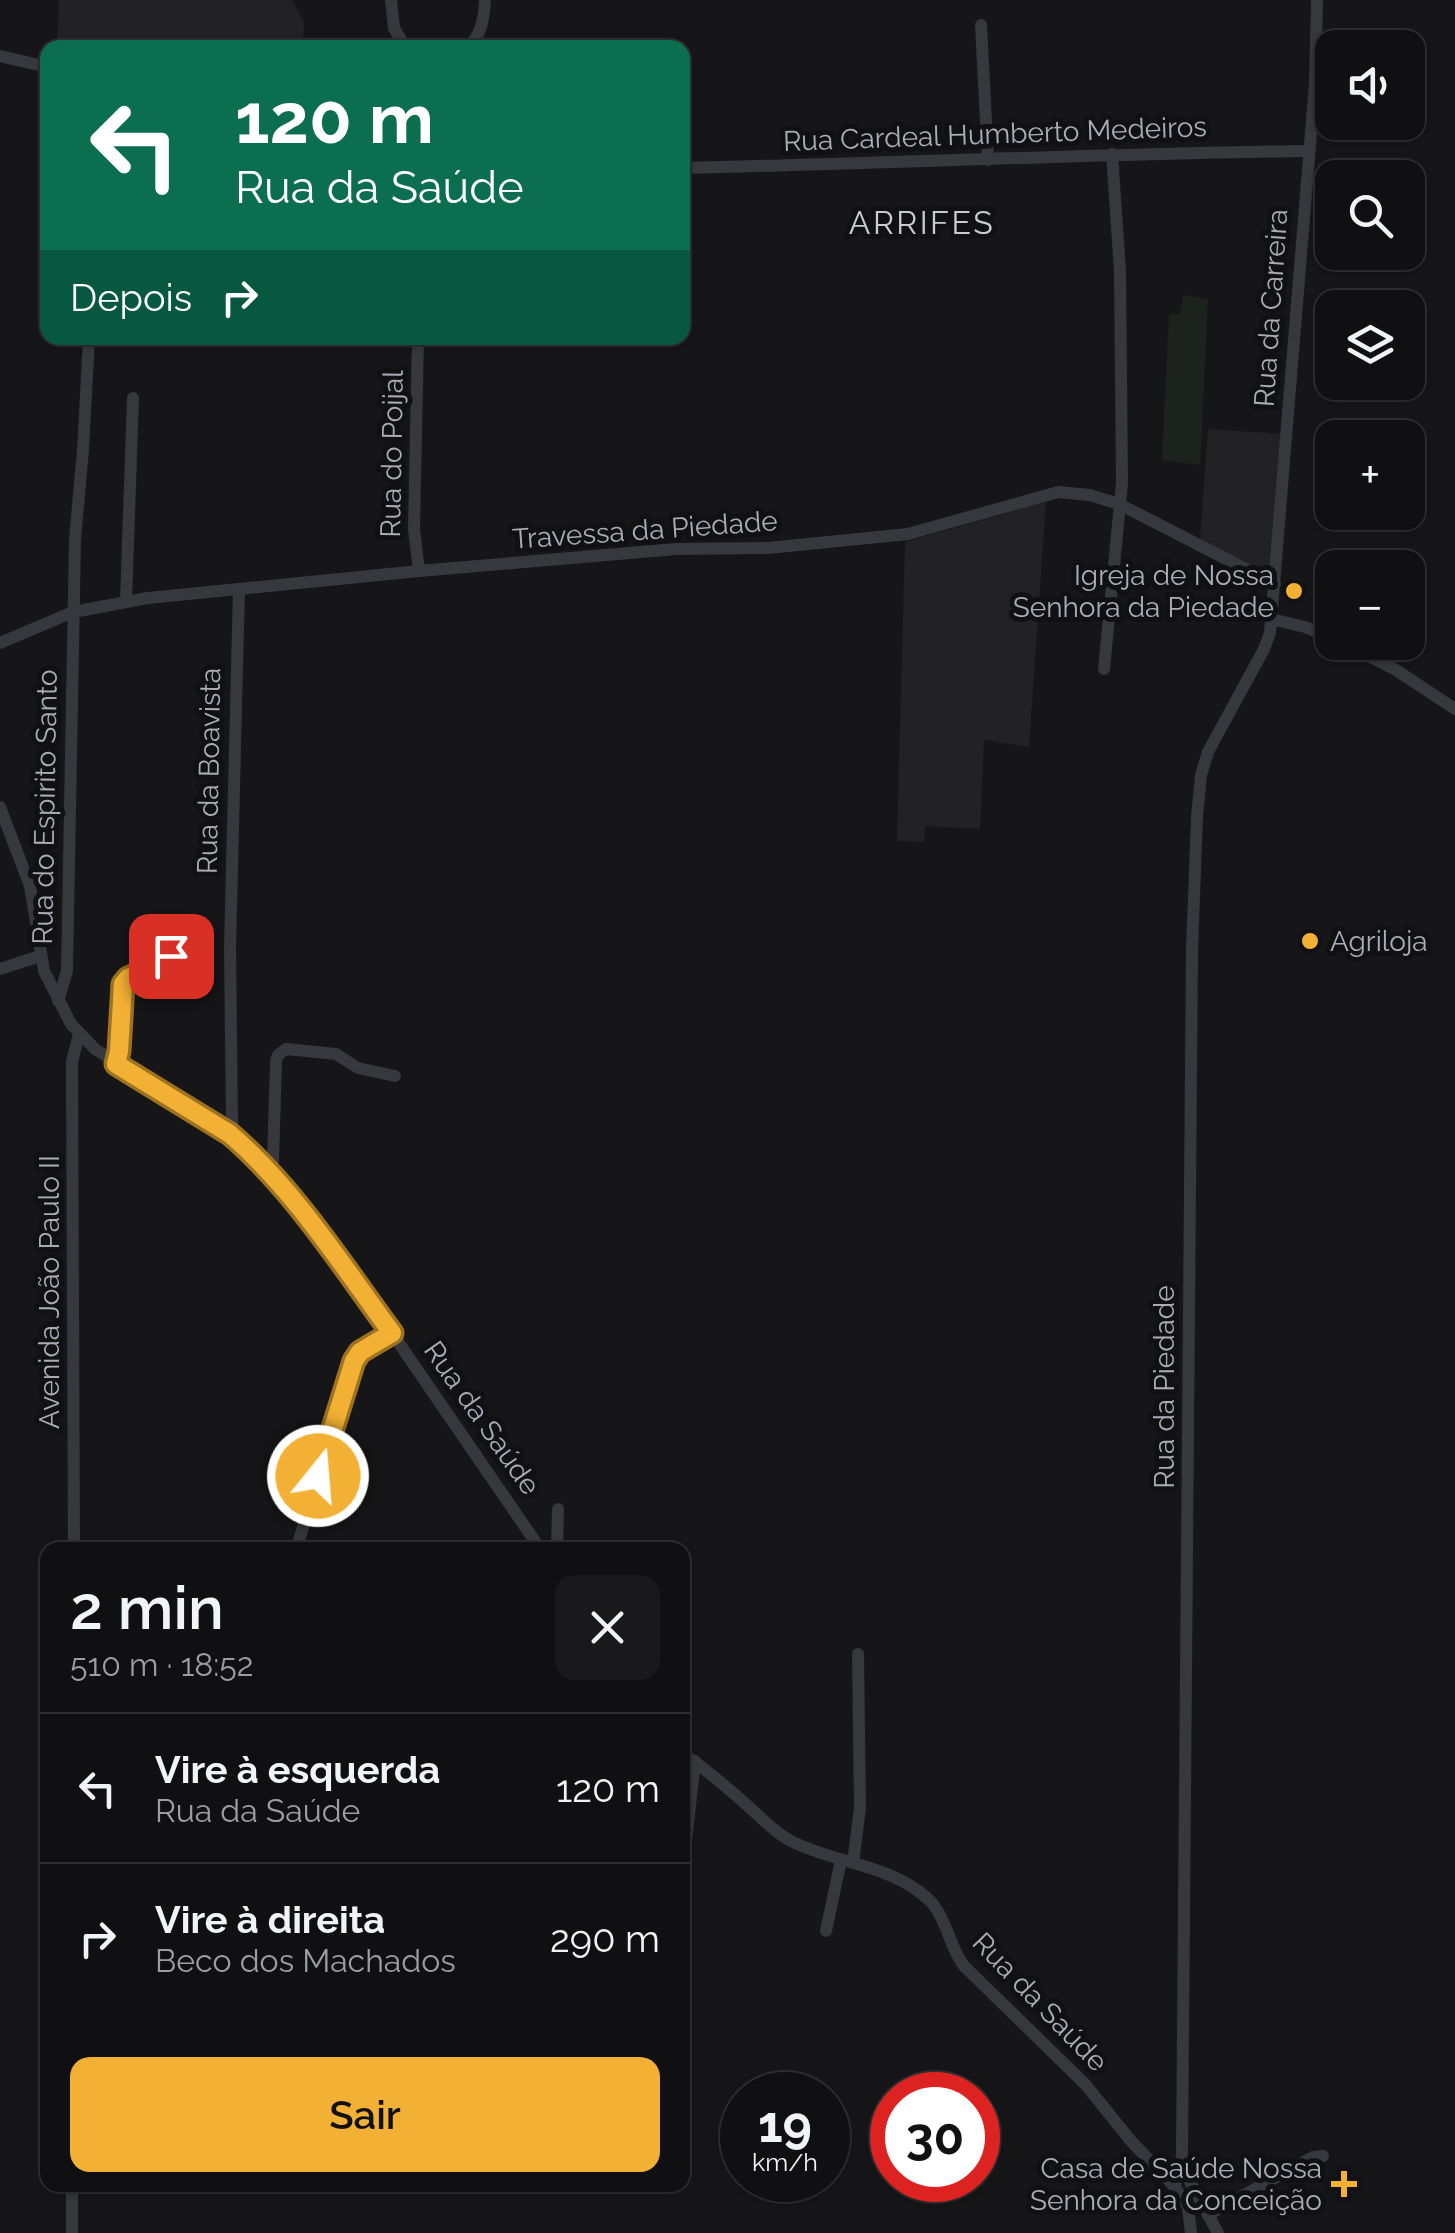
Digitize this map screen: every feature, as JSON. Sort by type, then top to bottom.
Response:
[{"type":"street","points":[[392,0],[391,18],[401,40]]},
{"type":"street","points":[[475,40],[482,26],[485,0]]},
{"type":"street","name":"Rua da Carreira","points":[[1271,619],[1314,84],[1317,0]]},
{"type":"street","points":[[982,25],[988,160]]},
{"type":"street","points":[[0,56],[40,66]]},
{"type":"street","name":"Rua Cardeal Humberto Medeiros","points":[[690,168],[1308,151]]},
{"type":"street","points":[[1104,669],[1122,482],[1120,305],[1112,154]]},
{"type":"street","name":"Rua do Espirito Santo","points":[[58,1001],[67,971],[75,539],[88,345]]},
{"type":"street","name":"Rua do Poijal","points":[[418,345],[414,530],[419,571]]},
{"type":"street","points":[[126,601],[133,398]]},
{"type":"street","name":"Travessa da Piedade","points":[[0,643],[74,612],[126,601],[419,571],[676,549],[768,548],[908,534],[1058,492],[1090,494],[1118,504],[1275,584]]},
{"type":"street","name":"Rua da Boavista","points":[[230,1134],[230,947],[239,589]]},
{"type":"street","points":[[1271,619],[1315,631]]},
{"type":"street","name":"Rua da Piedade","points":[[1180,2172],[1192,950],[1197,817],[1201,775],[1208,752],[1264,649],[1271,619]]},
{"type":"street","points":[[1376,660],[1455,709]]},
{"type":"street","name":"Rua da Saúde","points":[[0,807],[6,837],[30,886],[40,956],[58,1001],[79,1034],[116,1064],[230,1134],[269,1173],[392,1333],[536,1542]]},
{"type":"street","points":[[0,969],[40,956]]},
{"type":"street","points":[[116,1064],[123,984],[171,956]]},
{"type":"street","name":"Avenida João Paulo II","points":[[74,1542],[72,1062],[79,1034]]},
{"type":"street","points":[[269,1173],[273,1160],[276,1061],[281,1052],[286,1049],[336,1054],[358,1068],[395,1076]]},
{"type":"street","points":[[298,1542],[354,1361],[360,1352],[392,1333]]},
{"type":"street","points":[[557,1542],[558,1509]]},
{"type":"street","points":[[826,1931],[860,1808],[858,1654]]},
{"type":"street","name":"Rua da Saúde","points":[[690,1758],[781,1835],[906,1884],[928,1899],[964,1966],[1085,2084],[1174,2186]]},
{"type":"street","points":[[1208,2215],[1314,2157],[1323,2156]]},
{"type":"street","points":[[1159,2172],[1180,2172],[1188,2178],[1218,2233]]},
{"type":"street","points":[[1180,2172],[1174,2186],[1188,2207],[1191,2233]]},
{"type":"street","points":[[72,2192],[72,2233]]},
{"type":"shaded area","points":[[59,0],[292,0],[304,21],[303,40],[57,40]]},
{"type":"shaded area","points":[[1183,295],[1208,299],[1200,465],[1162,460],[1169,314],[1180,314]]},
{"type":"shaded area","points":[[1208,429],[1283,434],[1271,565],[1266,570],[1258,571],[1200,539]]},
{"type":"shaded area","points":[[1046,500],[1029,747],[984,740],[980,829],[925,826],[924,842],[897,841],[905,542]]},
{"type":"place","name":"Igreja de Nossa Senhora da Piedade","points":[[1294,591]]},
{"type":"place","name":"Agriloja","points":[[1310,941]]},
{"type":"place","name":"Casa de Saúde Nossa Senhora da Conceição","points":[[1344,2184]]},
{"type":"district","name":"ARRIFES","points":[[922,222]]},
{"type":"route","points":[[171,956],[123,984],[116,1064],[242,1144],[304,1214],[392,1333],[360,1352],[354,1361],[318,1476]]}]
